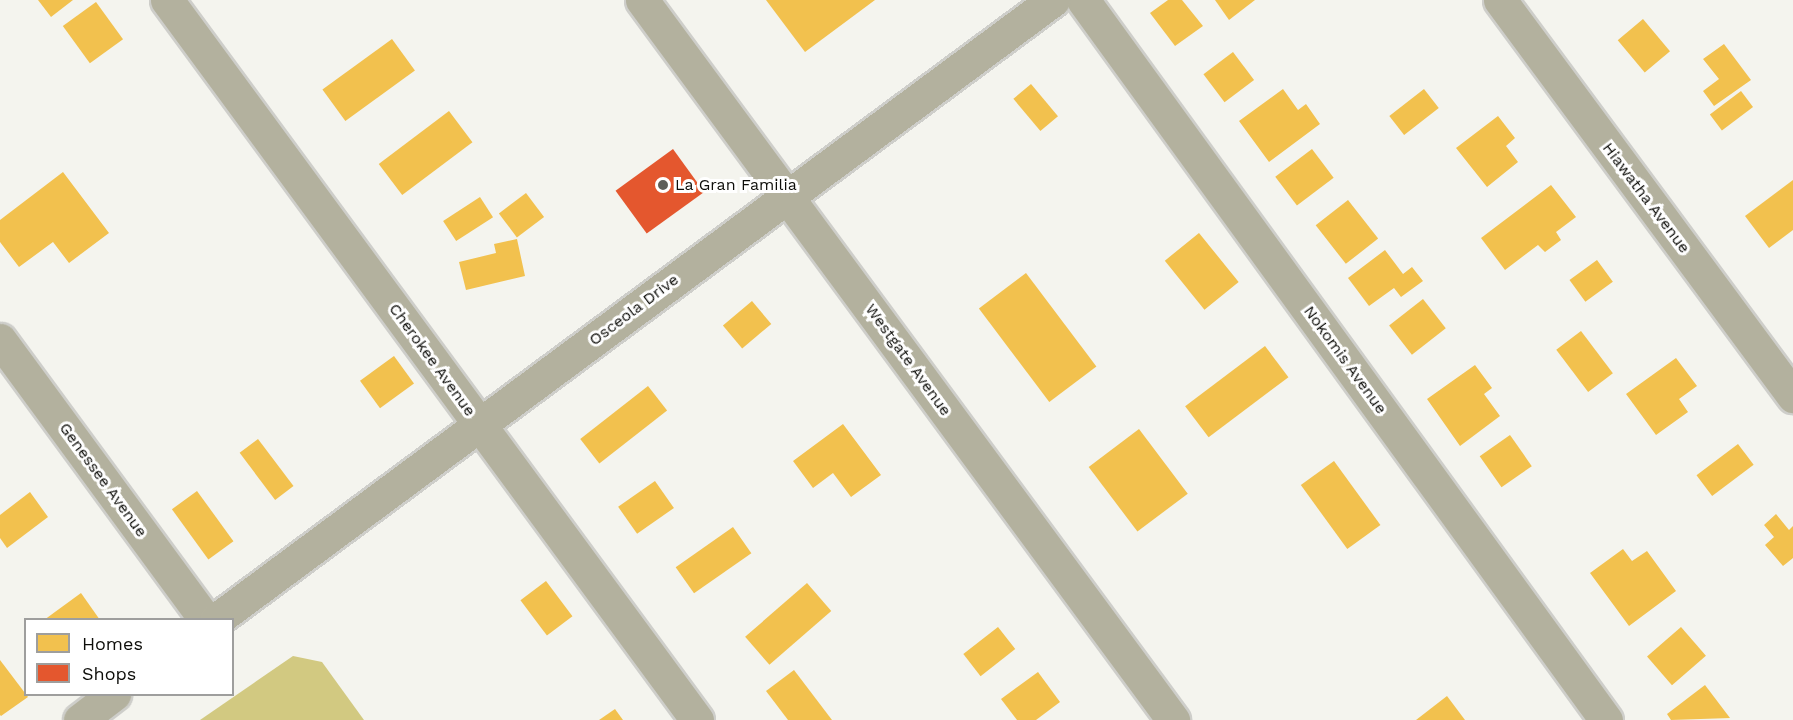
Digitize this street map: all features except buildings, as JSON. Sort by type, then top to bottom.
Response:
[{"type":"street","name":"Cherokee Avenue","points":[[167,0],[697,720]]},
{"type":"street","name":"Westgate Avenue","points":[[642,0],[1173,720]]},
{"type":"street","name":"Osceola Drive","points":[[219,618],[1053,0]]},
{"type":"street","name":"Nokomis Avenue","points":[[1083,0],[1606,720]]},
{"type":"street","name":"Hiawatha Avenue","points":[[1500,0],[1793,396]]},
{"type":"street","name":"Genessee Avenue","points":[[0,340],[205,618]]},
{"type":"street","points":[[80,720],[111,696]]},
{"type":"shaded area","points":[[293,656],[322,662],[364,720],[200,720]]},
{"type":"place","name":"La Gran Familia","points":[[663,185]]}]
